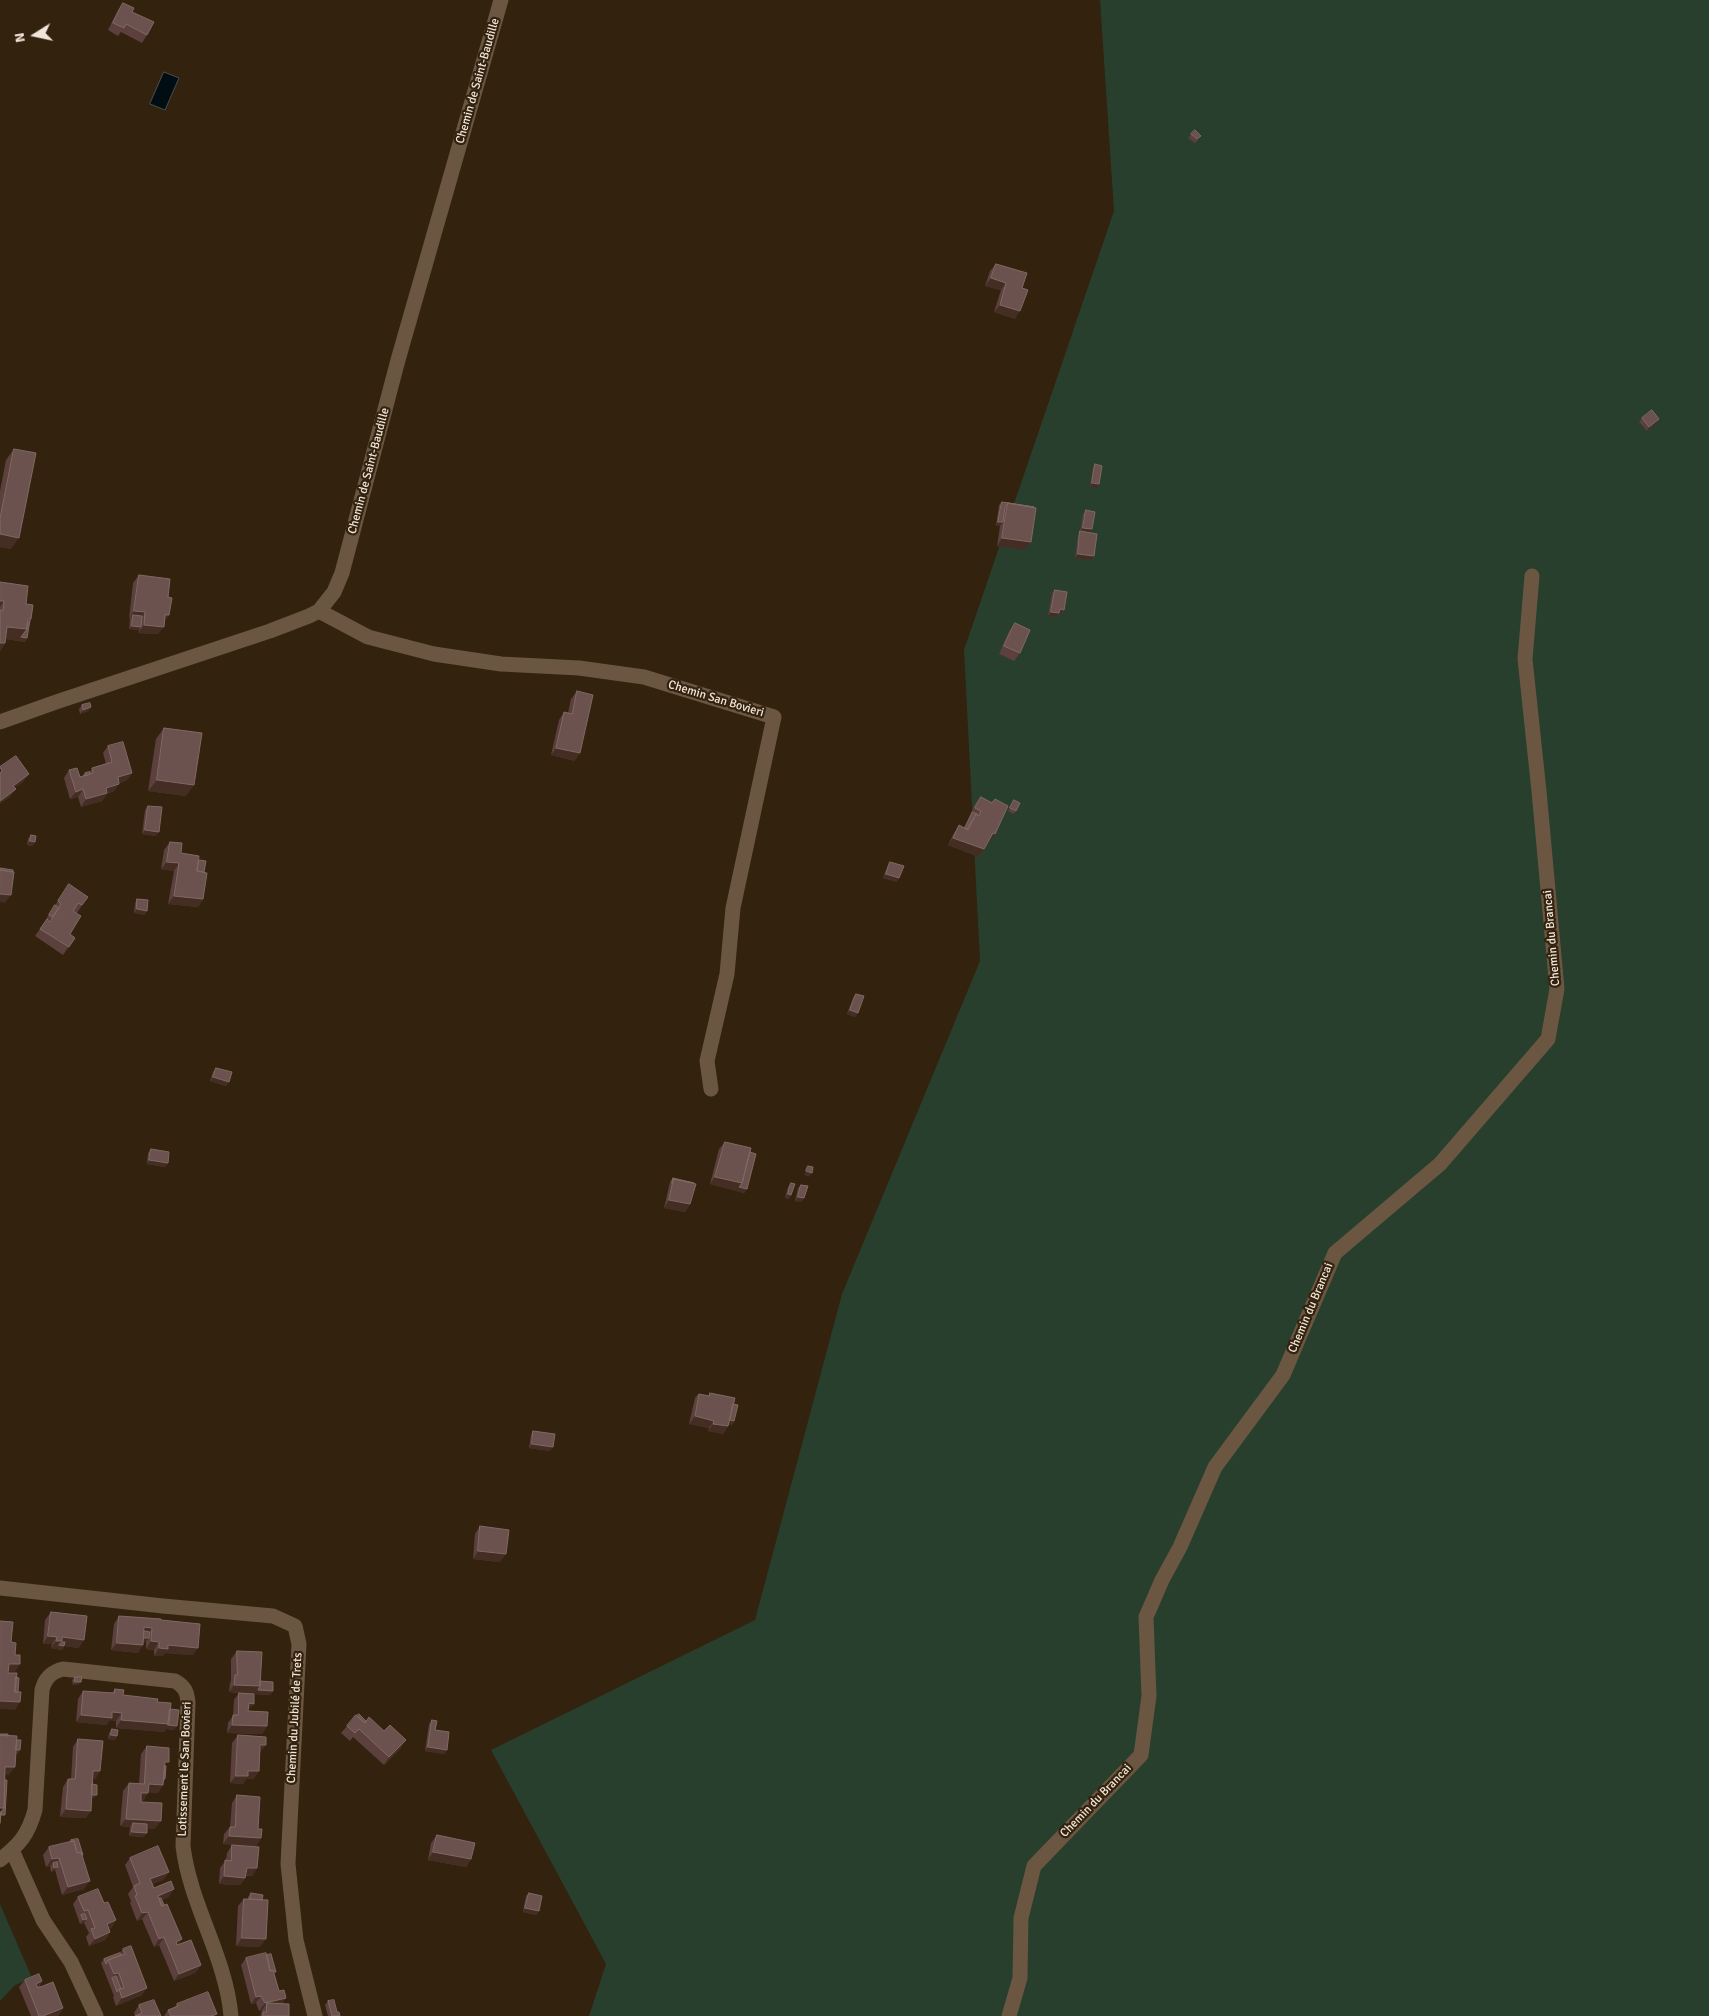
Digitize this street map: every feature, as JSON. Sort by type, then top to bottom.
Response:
[{"type":"street","name":"Chemin de Saint-Baudille","points":[[320,611],[334,592],[342,573],[398,360],[501,0]]},
{"type":"street","name":"Chemin du Brancai","points":[[1010,2016],[1020,1978],[1021,1918],[1034,1866],[1141,1755],[1149,1696],[1146,1616],[1162,1580],[1180,1548],[1215,1467],[1283,1375],[1335,1253],[1440,1164],[1548,1039],[1557,989],[1539,792],[1524,659],[1532,576]]},
{"type":"street","points":[[0,722],[270,631],[320,611]]},
{"type":"street","name":"Chemin San Bovieri","points":[[320,611],[368,637],[434,654],[501,664],[579,668],[644,677],[774,717],[733,908],[727,974],[707,1061],[711,1089]]},
{"type":"street","name":"Chemin du Jubilé de Trets","points":[[0,1588],[273,1616],[295,1626],[299,1644],[288,1864],[296,1940],[315,2016]]},
{"type":"street","name":"Lotissement le San Bovieri","points":[[0,1860],[24,1839],[31,1825],[35,1810],[42,1690],[44,1682],[50,1675],[63,1669],[175,1681],[181,1684],[188,1694],[183,1846],[185,1863],[223,1973],[229,1996],[231,2016]]},
{"type":"street","points":[[12,1850],[43,1920],[71,1962],[96,2016]]},
{"type":"green space","points":[[1100,0],[1709,0],[1709,2016],[589,2016],[606,1964],[491,1750],[755,1620],[842,1294],[980,961],[964,650],[1114,211]]},
{"type":"green space","points":[[0,1904],[32,1978],[15,1985],[0,2001]]},
{"type":"shaded area","points":[[164,72],[179,78],[165,110],[150,104]]},
{"type":"building","points":[[123,3],[134,8],[132,12],[154,22],[147,35],[126,24],[124,28],[113,23]]},
{"type":"building","points":[[1195,130],[1201,136],[1197,139],[1191,134]]},
{"type":"building","points":[[996,264],[1027,273],[1022,288],[1028,290],[1020,311],[1000,305],[1006,283],[991,278]]},
{"type":"building","points":[[1652,410],[1659,419],[1649,427],[1642,418]]},
{"type":"building","points":[[14,449],[36,453],[19,538],[0,534],[0,519]]},
{"type":"building","points":[[1095,464],[1102,466],[1099,484],[1092,483]]},
{"type":"building","points":[[1002,502],[1034,507],[1008,503],[1005,507],[1003,522],[998,522]]},
{"type":"building","points":[[1008,503],[1036,508],[1031,542],[1002,538]]},
{"type":"building","points":[[1086,510],[1095,512],[1092,529],[1083,528]]},
{"type":"building","points":[[1080,531],[1097,534],[1094,556],[1078,554]]},
{"type":"building","points":[[139,575],[170,579],[168,597],[172,598],[169,615],[165,615],[164,627],[144,625],[145,612],[134,611]]},
{"type":"building","points":[[0,582],[28,586],[26,604],[33,605],[27,629],[7,627],[5,643],[0,643],[0,610],[3,611],[4,601],[0,601]]},
{"type":"building","points":[[1055,590],[1067,592],[1064,610],[1060,609],[1059,613],[1051,612]]},
{"type":"building","points":[[133,615],[142,616],[141,627],[132,626]]},
{"type":"building","points":[[30,620],[27,638],[21,637],[27,629]]},
{"type":"building","points":[[1015,623],[1030,630],[1020,653],[1004,646]]},
{"type":"building","points":[[577,691],[593,695],[580,753],[556,748],[564,712],[572,714]]},
{"type":"building","points":[[90,703],[91,707],[83,710],[82,705]]},
{"type":"building","points":[[164,728],[202,733],[194,785],[157,780]]},
{"type":"building","points":[[123,742],[132,773],[118,777],[119,784],[106,788],[107,793],[86,799],[83,789],[76,792],[69,770],[77,768],[80,777],[93,773],[92,768],[112,762],[108,746]]},
{"type":"building","points":[[16,756],[29,774],[13,786],[16,789],[0,801],[0,773],[2,771],[0,767]]},
{"type":"building","points":[[981,797],[992,803],[995,799],[1008,806],[995,834],[993,833],[984,849],[953,838],[959,825],[968,830],[976,814],[979,816],[981,811],[975,808]]},
{"type":"building","points":[[1014,800],[1020,803],[1016,811],[1010,808]]},
{"type":"building","points":[[148,806],[162,807],[159,832],[145,830]]},
{"type":"building","points":[[973,812],[978,815],[976,814],[967,829],[965,828]]},
{"type":"building","points":[[31,835],[36,836],[35,842],[30,841]]},
{"type":"building","points":[[170,842],[182,843],[181,853],[199,856],[197,871],[207,873],[203,899],[174,896],[179,863],[167,862]]},
{"type":"building","points":[[199,860],[206,861],[204,872],[197,871]]},
{"type":"building","points":[[890,862],[904,866],[899,878],[886,874]]},
{"type":"building","points":[[0,868],[13,870],[13,872],[0,870]]},
{"type":"building","points":[[0,870],[14,872],[11,895],[0,894]]},
{"type":"building","points":[[69,884],[88,897],[82,905],[78,903],[73,911],[81,916],[70,934],[75,938],[69,947],[40,929],[47,919],[50,922],[61,904],[58,901]]},
{"type":"building","points":[[137,899],[148,900],[147,911],[137,909]]},
{"type":"building","points":[[55,905],[59,908],[52,917],[49,915]]},
{"type":"building","points":[[856,994],[864,996],[858,1013],[850,1010]]},
{"type":"building","points":[[216,1068],[232,1072],[229,1082],[213,1077]]},
{"type":"building","points":[[725,1142],[751,1148],[742,1183],[715,1177]]},
{"type":"building","points":[[151,1149],[169,1152],[168,1163],[149,1160]]},
{"type":"building","points":[[750,1152],[756,1154],[747,1189],[739,1187],[742,1183]]},
{"type":"building","points":[[808,1166],[813,1167],[812,1173],[806,1171]]},
{"type":"building","points":[[674,1179],[696,1184],[690,1204],[669,1200]]},
{"type":"building","points":[[791,1183],[795,1184],[791,1195],[788,1194]]},
{"type":"building","points":[[801,1185],[808,1186],[804,1198],[798,1197]]},
{"type":"building","points":[[710,1393],[735,1398],[728,1426],[713,1424],[714,1421],[695,1416],[699,1394],[709,1396]]},
{"type":"building","points":[[733,1404],[738,1405],[734,1421],[730,1420]]},
{"type":"building","points":[[533,1431],[555,1434],[553,1447],[532,1444]]},
{"type":"building","points":[[480,1526],[509,1530],[506,1554],[478,1551]]},
{"type":"building","points":[[51,1612],[87,1616],[84,1640],[62,1637],[62,1641],[56,1641],[57,1637],[48,1636]]},
{"type":"building","points":[[119,1616],[200,1624],[198,1648],[168,1645],[168,1649],[159,1648],[159,1642],[151,1641],[152,1628],[144,1627],[143,1645],[117,1643]]},
{"type":"building","points":[[0,1621],[13,1622],[11,1642],[16,1643],[15,1655],[20,1655],[20,1664],[9,1664],[8,1673],[17,1673],[15,1692],[21,1692],[20,1702],[0,1701]]},
{"type":"building","points":[[144,1631],[150,1632],[149,1638],[144,1638]]},
{"type":"building","points":[[237,1651],[262,1652],[260,1686],[234,1685],[235,1675],[237,1675]]},
{"type":"building","points":[[16,1677],[19,1678],[18,1692],[15,1692]]},
{"type":"building","points":[[75,1677],[82,1677],[81,1682],[75,1682]]},
{"type":"building","points":[[260,1681],[273,1682],[273,1691],[258,1690]]},
{"type":"building","points":[[115,1689],[124,1690],[123,1695],[158,1699],[157,1702],[171,1703],[169,1724],[121,1720],[122,1713],[112,1712],[112,1718],[81,1715],[83,1691],[114,1693]]},
{"type":"building","points":[[239,1693],[254,1694],[254,1704],[249,1703],[248,1711],[268,1712],[267,1726],[232,1725],[233,1715],[238,1715]]},
{"type":"building","points":[[170,1709],[179,1710],[177,1726],[168,1725]]},
{"type":"building","points":[[359,1714],[366,1721],[365,1723],[357,1716]]},
{"type":"building","points":[[356,1715],[365,1723],[369,1717],[384,1731],[390,1725],[406,1740],[389,1757],[359,1729],[355,1733],[347,1726]]},
{"type":"building","points":[[432,1720],[437,1721],[435,1730],[449,1732],[447,1750],[428,1747]]},
{"type":"building","points":[[112,1729],[118,1730],[117,1736],[111,1735]]},
{"type":"building","points":[[0,1735],[17,1736],[15,1767],[5,1767],[4,1808],[0,1808]]},
{"type":"building","points":[[238,1735],[266,1737],[266,1745],[260,1745],[259,1771],[248,1771],[248,1776],[236,1776]]},
{"type":"building","points":[[78,1739],[103,1741],[100,1771],[93,1771],[91,1811],[66,1809],[68,1779],[75,1779]]},
{"type":"building","points":[[17,1740],[21,1740],[20,1750],[16,1750]]},
{"type":"building","points":[[147,1746],[169,1748],[169,1762],[165,1762],[163,1785],[149,1784],[148,1793],[141,1793],[141,1802],[162,1803],[161,1821],[126,1819],[129,1783],[144,1784]]},
{"type":"building","points":[[5,1780],[7,1780],[5,1815],[1,1815],[4,1808]]},
{"type":"building","points":[[92,1784],[97,1785],[97,1795],[92,1795]]},
{"type":"building","points":[[237,1795],[260,1797],[258,1829],[262,1829],[261,1838],[229,1836],[230,1827],[235,1827]]},
{"type":"building","points":[[133,1823],[147,1824],[147,1833],[132,1832]]},
{"type":"building","points":[[437,1835],[475,1843],[471,1859],[433,1852]]},
{"type":"building","points":[[78,1839],[83,1855],[81,1852],[77,1853],[74,1841],[71,1842],[71,1840]]},
{"type":"building","points":[[74,1841],[77,1853],[81,1852],[90,1881],[68,1887],[59,1858],[52,1859],[49,1847]]},
{"type":"building","points":[[232,1845],[259,1847],[257,1868],[247,1868],[245,1878],[224,1876],[225,1860],[231,1861]]},
{"type":"building","points":[[158,1846],[169,1872],[150,1879],[154,1888],[171,1881],[174,1889],[158,1896],[162,1906],[167,1904],[182,1939],[176,1942],[177,1945],[191,1940],[201,1965],[179,1974],[164,1937],[159,1939],[148,1912],[142,1913],[135,1896],[137,1895],[134,1886],[140,1883],[130,1858]]},
{"type":"building","points":[[57,1862],[58,1867],[54,1868],[53,1863]]},
{"type":"building","points":[[98,1889],[104,1903],[108,1902],[116,1920],[107,1924],[110,1932],[95,1939],[91,1929],[95,1928],[88,1910],[84,1911],[78,1897]]},
{"type":"building","points":[[251,1893],[263,1895],[262,1900],[250,1899]]},
{"type":"building","points":[[529,1893],[542,1896],[539,1911],[525,1908]]},
{"type":"building","points":[[159,1898],[161,1898],[164,1905],[162,1906]]},
{"type":"building","points":[[244,1899],[268,1900],[266,1939],[242,1938]]},
{"type":"building","points":[[85,1914],[87,1919],[83,1920],[81,1915]]},
{"type":"building","points":[[131,1946],[147,1988],[122,1998],[119,1989],[124,1988],[119,1973],[114,1974],[108,1960],[125,1954],[123,1949]]},
{"type":"building","points":[[120,1953],[121,1955],[108,1960],[106,1964],[104,1959]]},
{"type":"building","points":[[266,1953],[270,1971],[273,1970],[279,1991],[284,1990],[286,1998],[265,2003],[261,1996],[256,1997],[246,1958]]},
{"type":"building","points":[[271,1954],[276,1972],[270,1971],[267,1955]]},
{"type":"building","points":[[39,1974],[42,1981],[36,1984],[38,1988],[53,1982],[63,2008],[43,2016],[39,2016],[25,1980]]},
{"type":"building","points":[[116,1976],[121,1989],[117,1992],[112,1978]]},
{"type":"building","points":[[208,1992],[217,2014],[211,2016],[171,2016],[168,2010],[178,2006],[177,2004]]},
{"type":"building","points":[[154,2000],[161,2016],[135,2016],[142,2013],[139,2005]]},
{"type":"building","points":[[334,2000],[340,2016],[332,2016],[328,2001]]},
{"type":"building","points":[[267,2003],[289,2004],[289,2016],[263,2016],[263,2012],[266,2012]]}]
